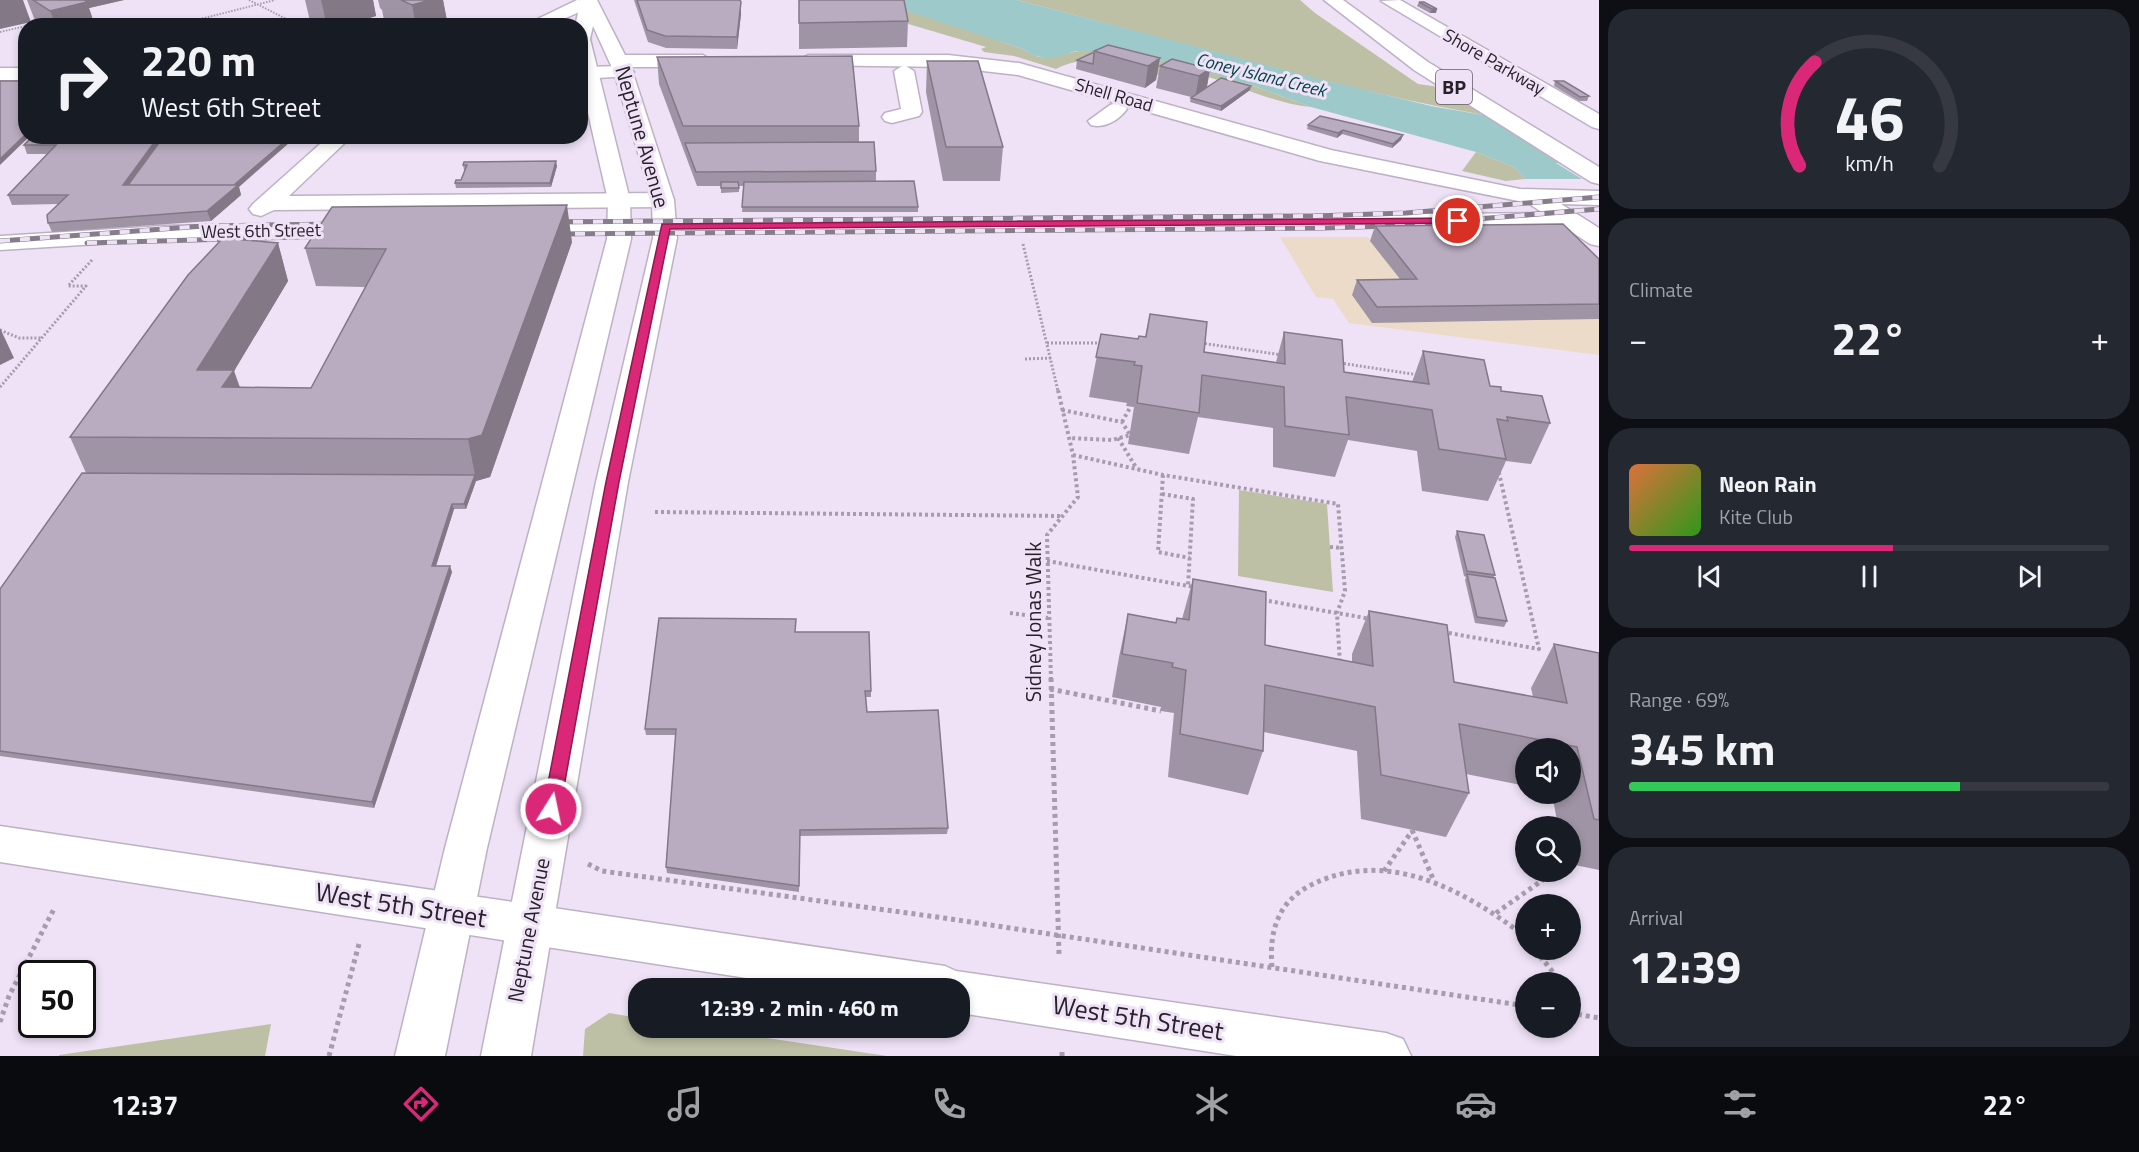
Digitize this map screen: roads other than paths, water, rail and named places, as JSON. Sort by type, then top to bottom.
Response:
[{"type":"main road","points":[[550,18],[589,0]]},
{"type":"main road","name":"Neptune Avenue","points":[[506,1056],[664,213],[622,67],[589,0]]},
{"type":"main road","name":"Neptune Avenue","points":[[585,18],[589,0]]},
{"type":"main road","name":"BP","points":[[1332,0],[1421,66],[1599,177]]},
{"type":"main road","points":[[1361,0],[1414,37]]},
{"type":"main road","name":"Shore Parkway","points":[[1389,1],[1599,123]]},
{"type":"main road","name":"Shell Road","points":[[1599,198],[1534,197],[1328,156],[1018,69],[948,61],[788,66],[951,72],[996,77],[1318,166],[1567,220],[1599,219]]},
{"type":"main road","points":[[0,62],[18,62]]},
{"type":"main road","points":[[588,67],[720,66]]},
{"type":"main road","points":[[892,117],[912,112],[904,71]]},
{"type":"main road","points":[[0,74],[18,74]]},
{"type":"main road","name":"Neptune Avenue","points":[[420,1056],[451,913],[620,214],[588,80]]},
{"type":"main road","points":[[1098,121],[1117,110]]},
{"type":"main road","points":[[212,257],[333,144]]},
{"type":"main road","points":[[1534,197],[1599,239]]},
{"type":"main road","name":"West 6th Street","points":[[268,203],[620,214],[1567,220]]},
{"type":"main road","name":"West 6th Street","points":[[505,228],[620,214]]},
{"type":"main road","name":"West 6th Street","points":[[0,243],[238,231],[386,229]]},
{"type":"main road","name":"West 5th Street","points":[[0,844],[880,978]]},
{"type":"main road","name":"West 5th Street","points":[[970,993],[1386,1056]]},
{"type":"water","name":"Coney Island Creek","points":[[873,0],[1017,0],[1320,79],[1431,106],[1489,116],[1566,163],[1556,163],[1582,179],[1525,179],[1514,167],[1476,152],[1311,107],[1251,85],[1179,64],[1108,52],[1076,51],[1049,59],[1032,55],[1023,49]]},
{"type":"railway","points":[[553,222],[1315,216],[1406,213],[1599,197]]},
{"type":"railway","points":[[555,234],[1323,228],[1391,226],[1599,209]]},
{"type":"railway","points":[[0,241],[204,226],[337,224]]},
{"type":"railway","points":[[87,243],[330,236]]}]
